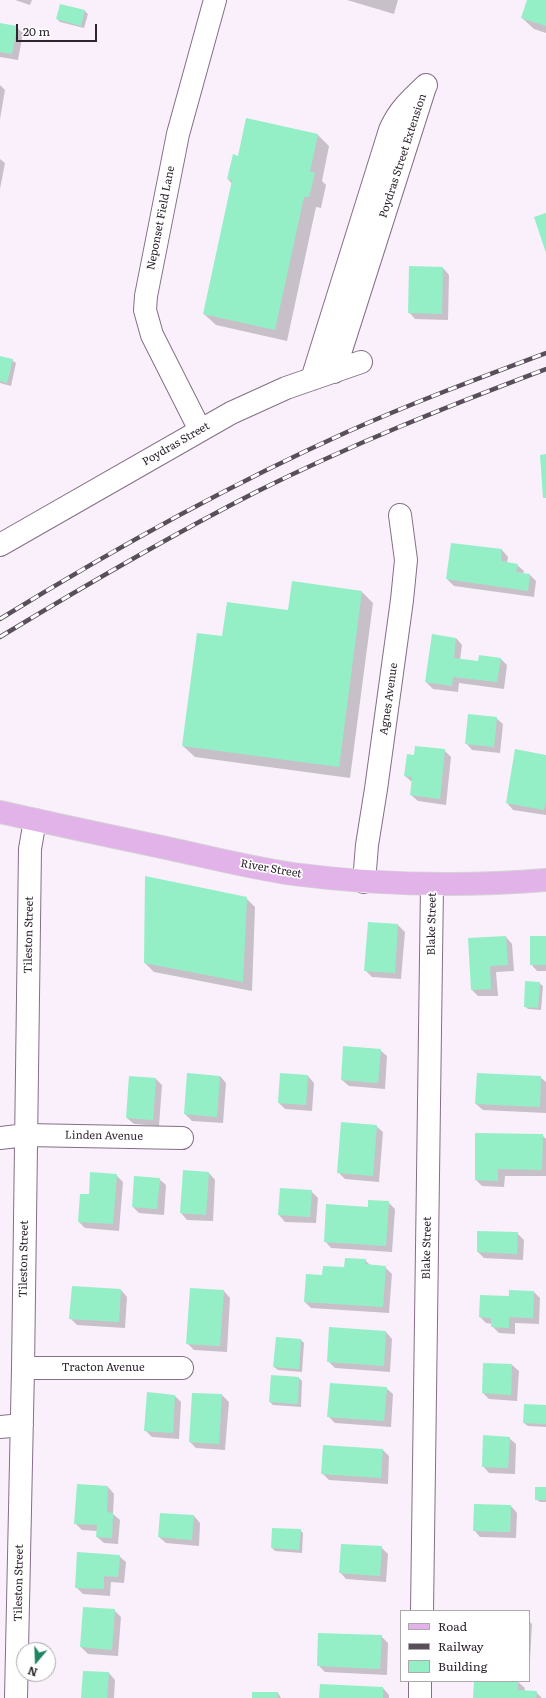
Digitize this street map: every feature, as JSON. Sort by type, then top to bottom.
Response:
[{"type":"main road","name":"River Street","points":[[0,812],[292,874],[364,882],[432,885],[546,880]]},
{"type":"street","name":"Neponset Field Lane","points":[[200,430],[152,335],[145,310],[146,296],[178,134],[215,0]]},
{"type":"street","name":"Poydras Street Extension","points":[[312,379],[394,119],[404,106],[426,85],[334,372]]},
{"type":"street","name":"Poydras Street","points":[[0,545],[200,430],[260,399],[361,362]]},
{"type":"street","name":"Agnes Avenue","points":[[364,882],[367,845],[402,600],[406,560],[400,516]]},
{"type":"street","name":"Tileston Street","points":[[16,1698],[23,1368],[30,849],[34,820]]},
{"type":"street","name":"Blake Street","points":[[422,1610],[432,885]]},
{"type":"street","name":"Linden Avenue","points":[[0,1138],[26,1135],[182,1138]]},
{"type":"street","name":"Tracton Avenue","points":[[23,1368],[182,1368]]},
{"type":"street","points":[[0,1427],[22,1425]]},
{"type":"street","points":[[420,1682],[420,1698]]},
{"type":"building","points":[[527,0],[546,0],[546,26],[521,18]]},
{"type":"building","points":[[60,4],[85,10],[81,26],[56,19]]},
{"type":"building","points":[[0,23],[17,26],[12,54],[0,52]]},
{"type":"building","points":[[246,118],[318,134],[310,172],[315,173],[309,197],[304,197],[275,330],[203,314],[232,180],[227,179],[233,154],[238,156]]},
{"type":"building","points":[[546,213],[546,253],[534,217]]},
{"type":"building","points":[[409,266],[443,267],[442,314],[408,313]]},
{"type":"building","points":[[0,356],[13,359],[7,383],[0,381]]},
{"type":"building","points":[[546,454],[546,498],[543,498],[540,455]]},
{"type":"building","points":[[451,543],[502,549],[501,561],[518,564],[516,572],[530,574],[528,591],[446,579]]},
{"type":"building","points":[[292,581],[362,591],[339,767],[182,746],[197,633],[222,636],[227,602],[288,610]]},
{"type":"building","points":[[432,634],[456,638],[454,658],[478,661],[479,655],[501,658],[497,682],[453,677],[452,686],[425,682]]},
{"type":"building","points":[[468,714],[497,717],[494,747],[465,744]]},
{"type":"building","points":[[415,746],[445,749],[440,799],[410,795],[412,777],[404,776],[407,754],[414,755]]},
{"type":"building","points":[[515,749],[546,755],[546,801],[544,810],[506,803]]},
{"type":"building","points":[[145,876],[247,897],[243,982],[144,963]]},
{"type":"building","points":[[368,922],[398,924],[395,973],[364,971]]},
{"type":"building","points":[[506,936],[508,965],[490,966],[491,989],[471,990],[468,938]]},
{"type":"building","points":[[530,936],[546,936],[546,965],[530,965]]},
{"type":"building","points":[[525,981],[540,982],[538,1008],[524,1007]]},
{"type":"building","points":[[343,1046],[381,1049],[378,1083],[341,1080]]},
{"type":"building","points":[[187,1073],[220,1076],[217,1117],[184,1114]]},
{"type":"building","points":[[280,1073],[308,1075],[306,1105],[278,1103]]},
{"type":"building","points":[[477,1073],[541,1076],[540,1107],[475,1104]]},
{"type":"building","points":[[129,1076],[156,1078],[153,1120],[126,1118]]},
{"type":"building","points":[[341,1122],[377,1125],[373,1176],[337,1173]]},
{"type":"building","points":[[475,1133],[543,1134],[542,1170],[498,1169],[498,1181],[475,1180]]},
{"type":"building","points":[[183,1170],[209,1172],[206,1215],[180,1213]]},
{"type":"building","points":[[90,1172],[117,1174],[113,1224],[78,1222],[80,1194],[89,1194]]},
{"type":"building","points":[[134,1176],[160,1178],[157,1209],[132,1207]]},
{"type":"building","points":[[280,1188],[312,1190],[310,1217],[278,1215]]},
{"type":"building","points":[[368,1200],[389,1201],[386,1246],[324,1242],[326,1204],[368,1207]]},
{"type":"building","points":[[477,1231],[518,1232],[517,1254],[477,1252]]},
{"type":"building","points":[[345,1258],[366,1259],[365,1264],[386,1266],[383,1307],[304,1302],[306,1274],[322,1275],[323,1266],[344,1267]]},
{"type":"building","points":[[72,1286],[121,1289],[119,1322],[69,1319]]},
{"type":"building","points":[[190,1288],[224,1290],[220,1346],[186,1344]]},
{"type":"building","points":[[509,1290],[534,1291],[533,1318],[509,1317],[509,1328],[491,1327],[491,1318],[479,1317],[480,1295],[509,1296]]},
{"type":"building","points":[[329,1327],[386,1331],[384,1366],[327,1362]]},
{"type":"building","points":[[276,1337],[301,1339],[299,1369],[273,1367]]},
{"type":"building","points":[[483,1363],[512,1364],[511,1395],[482,1393]]},
{"type":"building","points":[[271,1375],[299,1377],[298,1404],[269,1402]]},
{"type":"building","points":[[330,1383],[387,1387],[384,1421],[327,1417]]},
{"type":"building","points":[[147,1392],[175,1395],[173,1433],[144,1431]]},
{"type":"building","points":[[192,1393],[222,1394],[219,1444],[189,1442]]},
{"type":"building","points":[[524,1404],[546,1405],[546,1424],[523,1423]]},
{"type":"building","points":[[483,1435],[510,1437],[508,1468],[482,1467]]},
{"type":"building","points":[[323,1445],[383,1449],[381,1478],[321,1474]]},
{"type":"building","points":[[77,1484],[108,1486],[107,1512],[113,1513],[112,1538],[96,1537],[97,1525],[74,1524]]},
{"type":"building","points":[[535,1487],[546,1487],[546,1500],[535,1500]]},
{"type":"building","points":[[474,1504],[511,1505],[510,1532],[473,1531]]},
{"type":"building","points":[[160,1513],[194,1515],[192,1540],[158,1537]]},
{"type":"building","points":[[272,1528],[301,1529],[299,1550],[271,1548]]},
{"type":"building","points":[[341,1544],[382,1546],[380,1576],[339,1573]]},
{"type":"building","points":[[77,1552],[120,1555],[118,1577],[104,1576],[104,1589],[75,1588]]},
{"type":"building","points":[[83,1607],[115,1609],[112,1650],[80,1647]]},
{"type":"building","points":[[318,1633],[382,1635],[380,1669],[317,1666]]},
{"type":"building","points":[[83,1671],[109,1672],[107,1698],[81,1698]]},
{"type":"building","points":[[474,1682],[518,1682],[518,1690],[537,1691],[536,1698],[473,1698]]},
{"type":"building","points":[[320,1684],[383,1687],[383,1698],[319,1698]]},
{"type":"building","points":[[252,1692],[278,1692],[278,1698],[252,1698]]},
{"type":"railway","points":[[0,619],[127,544],[258,474],[371,421],[546,353]]},
{"type":"railway","points":[[0,637],[126,562],[256,492],[327,458],[400,427],[546,369]]}]
